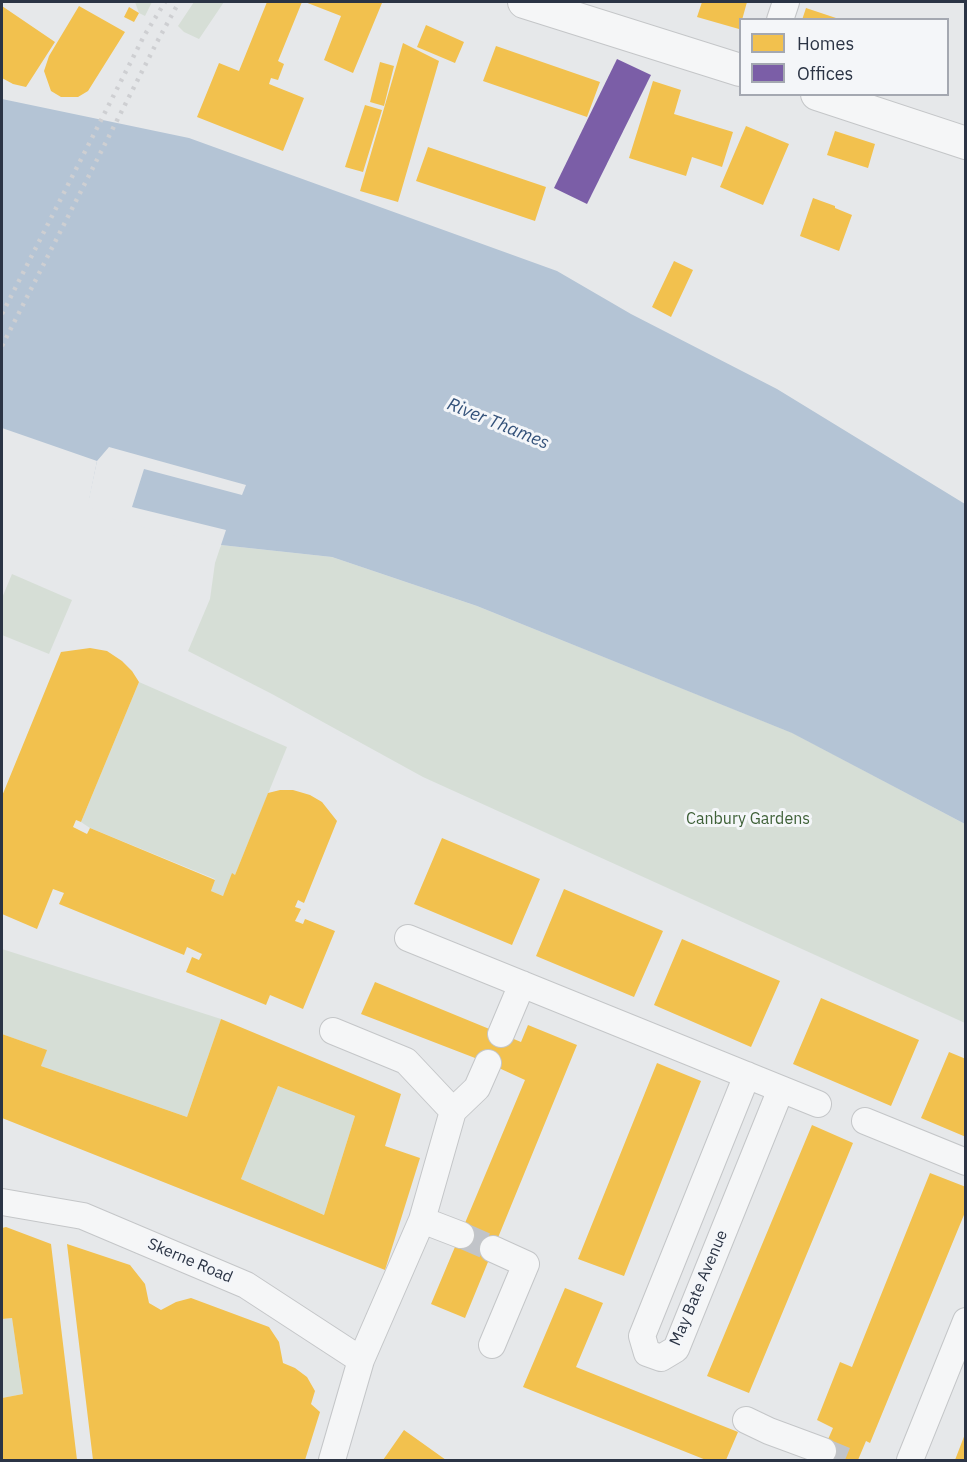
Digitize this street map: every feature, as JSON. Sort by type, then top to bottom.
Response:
[{"type":"street","points":[[524,2],[739,69]]},
{"type":"street","points":[[781,18],[786,2]]},
{"type":"street","points":[[823,96],[966,143]]},
{"type":"street","points":[[408,938],[818,1104]]},
{"type":"street","points":[[501,1034],[522,984]]},
{"type":"street","points":[[333,1031],[406,1061],[453,1111]]},
{"type":"street","points":[[332,1461],[361,1360],[422,1220],[453,1111],[477,1088],[488,1063]]},
{"type":"street","name":"May Bate Avenue","points":[[747,1075],[642,1336],[647,1353],[661,1358],[676,1349],[781,1089]]},
{"type":"street","points":[[865,1121],[966,1162]]},
{"type":"street","name":"Skerne Road","points":[[2,1202],[83,1216],[246,1285],[361,1360]]},
{"type":"street","points":[[422,1220],[461,1235]]},
{"type":"street","points":[[492,1346],[526,1264],[493,1249]]},
{"type":"street","points":[[910,1461],[966,1321]]},
{"type":"street","points":[[746,1420],[823,1452]]},
{"type":"green space","points":[[135,2],[152,2],[145,16],[139,13]]},
{"type":"green space","points":[[194,2],[224,2],[199,39],[184,32],[178,26]]},
{"type":"green space","name":"Canbury Gardens","points":[[221,545],[332,557],[477,606],[793,733],[965,824],[965,1023],[423,777],[188,651],[210,599],[215,563]]},
{"type":"green space","points":[[12,574],[72,600],[49,654],[2,635],[2,598]]},
{"type":"green space","points":[[139,682],[287,747],[235,875],[223,896],[211,891],[215,879],[90,828],[81,822]]},
{"type":"green space","points":[[2,949],[221,1019],[187,1117],[41,1066],[46,1050],[2,1034]]},
{"type":"green space","points":[[278,1086],[355,1116],[324,1215],[241,1179]]},
{"type":"green space","points":[[12,1318],[23,1394],[2,1398],[2,1319]]},
{"type":"water","name":"River Thames","points":[[2,99],[189,138],[557,271],[631,314],[777,389],[965,504],[965,824],[792,733],[477,606],[332,557],[221,545],[89,500],[97,461],[2,428]]},
{"type":"pier","points":[[109,447],[246,485],[242,495],[144,469],[132,507],[226,530],[220,548],[98,515],[88,503],[97,461]]},
{"type":"building: Homes","points":[[267,2],[302,2],[278,61],[284,64],[278,80],[271,78],[269,84],[304,98],[283,151],[197,117],[219,63],[239,71]]},
{"type":"building: Homes","points":[[305,2],[382,3],[353,73],[324,60],[341,16]]},
{"type":"building: Homes","points":[[702,2],[747,2],[743,18],[739,18],[739,29],[697,17]]},
{"type":"building: Homes","points":[[2,6],[55,42],[26,87],[2,78]]},
{"type":"building: Homes","points":[[79,6],[125,32],[88,91],[78,97],[61,97],[51,91],[44,71],[49,56]]},
{"type":"building: Homes","points":[[129,7],[139,13],[134,22],[124,17]]},
{"type":"building: Homes","points":[[806,8],[836,18],[803,18]]},
{"type":"building: Homes","points":[[426,25],[464,42],[455,63],[417,47]]},
{"type":"building: Homes","points":[[403,43],[439,61],[398,202],[360,191]]},
{"type":"building: Homes","points":[[496,46],[600,82],[587,117],[483,81]]},
{"type":"building: Homes","points":[[380,62],[394,66],[384,106],[370,102]]},
{"type":"building: Homes","points":[[653,81],[681,90],[674,114],[733,132],[722,167],[692,157],[686,176],[629,158]]},
{"type":"building: Homes","points":[[365,105],[382,110],[363,172],[345,167]]},
{"type":"building: Homes","points":[[746,126],[789,144],[763,205],[720,187]]},
{"type":"building: Homes","points":[[835,131],[875,144],[868,168],[827,155]]},
{"type":"building: Homes","points":[[428,147],[546,187],[535,221],[416,181]]},
{"type":"building: Homes","points":[[813,198],[852,215],[839,251],[800,236]]},
{"type":"building: Homes","points":[[674,261],[693,270],[671,317],[652,307]]},
{"type":"building: Homes","points":[[90,648],[107,651],[122,661],[139,682],[81,822],[76,820],[73,827],[87,834],[90,828],[215,880],[211,891],[223,896],[232,873],[235,875],[268,793],[293,790],[310,795],[322,802],[337,821],[304,903],[298,900],[295,907],[301,909],[295,921],[303,924],[305,919],[335,931],[303,1009],[270,995],[266,1005],[186,972],[192,957],[199,960],[202,954],[187,947],[184,955],[59,904],[64,893],[53,889],[37,929],[2,914],[2,796],[61,652]]},
{"type":"building: Homes","points":[[442,838],[540,879],[512,945],[414,904]]},
{"type":"building: Homes","points":[[564,889],[663,931],[634,997],[536,956]]},
{"type":"building: Homes","points":[[682,939],[780,981],[751,1047],[654,1005]]},
{"type":"building: Homes","points":[[375,982],[521,1042],[528,1025],[577,1045],[465,1318],[431,1304],[525,1080],[488,1063],[361,1014]]},
{"type":"building: Homes","points":[[821,998],[919,1040],[891,1106],[793,1064]]},
{"type":"building: Homes","points":[[221,1019],[401,1094],[385,1146],[420,1158],[385,1270],[2,1118],[2,1034],[47,1050],[41,1066],[187,1117]],"holes":[[[278,1086],[355,1116],[324,1215],[241,1179]]]},
{"type":"building: Homes","points":[[949,1052],[966,1059],[966,1137],[921,1118]]},
{"type":"building: Homes","points":[[657,1063],[701,1081],[624,1276],[578,1259]]},
{"type":"building: Homes","points":[[812,1125],[853,1143],[749,1393],[707,1376]]},
{"type":"building: Homes","points":[[930,1173],[966,1187],[966,1210],[870,1443],[866,1441],[858,1460],[819,1460],[833,1428],[817,1420],[840,1362],[852,1367]]},
{"type":"building: Homes","points":[[6,1227],[51,1244],[77,1460],[2,1460],[2,1398],[23,1394],[12,1318],[2,1319],[2,1228]]},
{"type":"building: Homes","points":[[67,1244],[130,1265],[145,1284],[149,1303],[161,1310],[176,1302],[191,1298],[269,1327],[279,1342],[283,1363],[307,1377],[315,1391],[311,1404],[320,1412],[305,1460],[93,1460]]},
{"type":"building: Homes","points":[[565,1288],[603,1303],[576,1367],[738,1432],[726,1460],[706,1460],[523,1387]]},
{"type":"building: Homes","points":[[404,1430],[446,1460],[383,1460]]},
{"type":"building: Homes","points":[[965,1434],[966,1460],[955,1460]]},
{"type":"building: Offices","points":[[617,59],[651,75],[587,204],[554,188]]},
{"type":"tunnel","points":[[461,1235],[493,1249]]},
{"type":"tunnel","points":[[823,1451],[845,1460]]},
{"type":"railway","points":[[2,314],[144,36],[165,2]]},
{"type":"railway","points":[[2,346],[179,2]]}]
